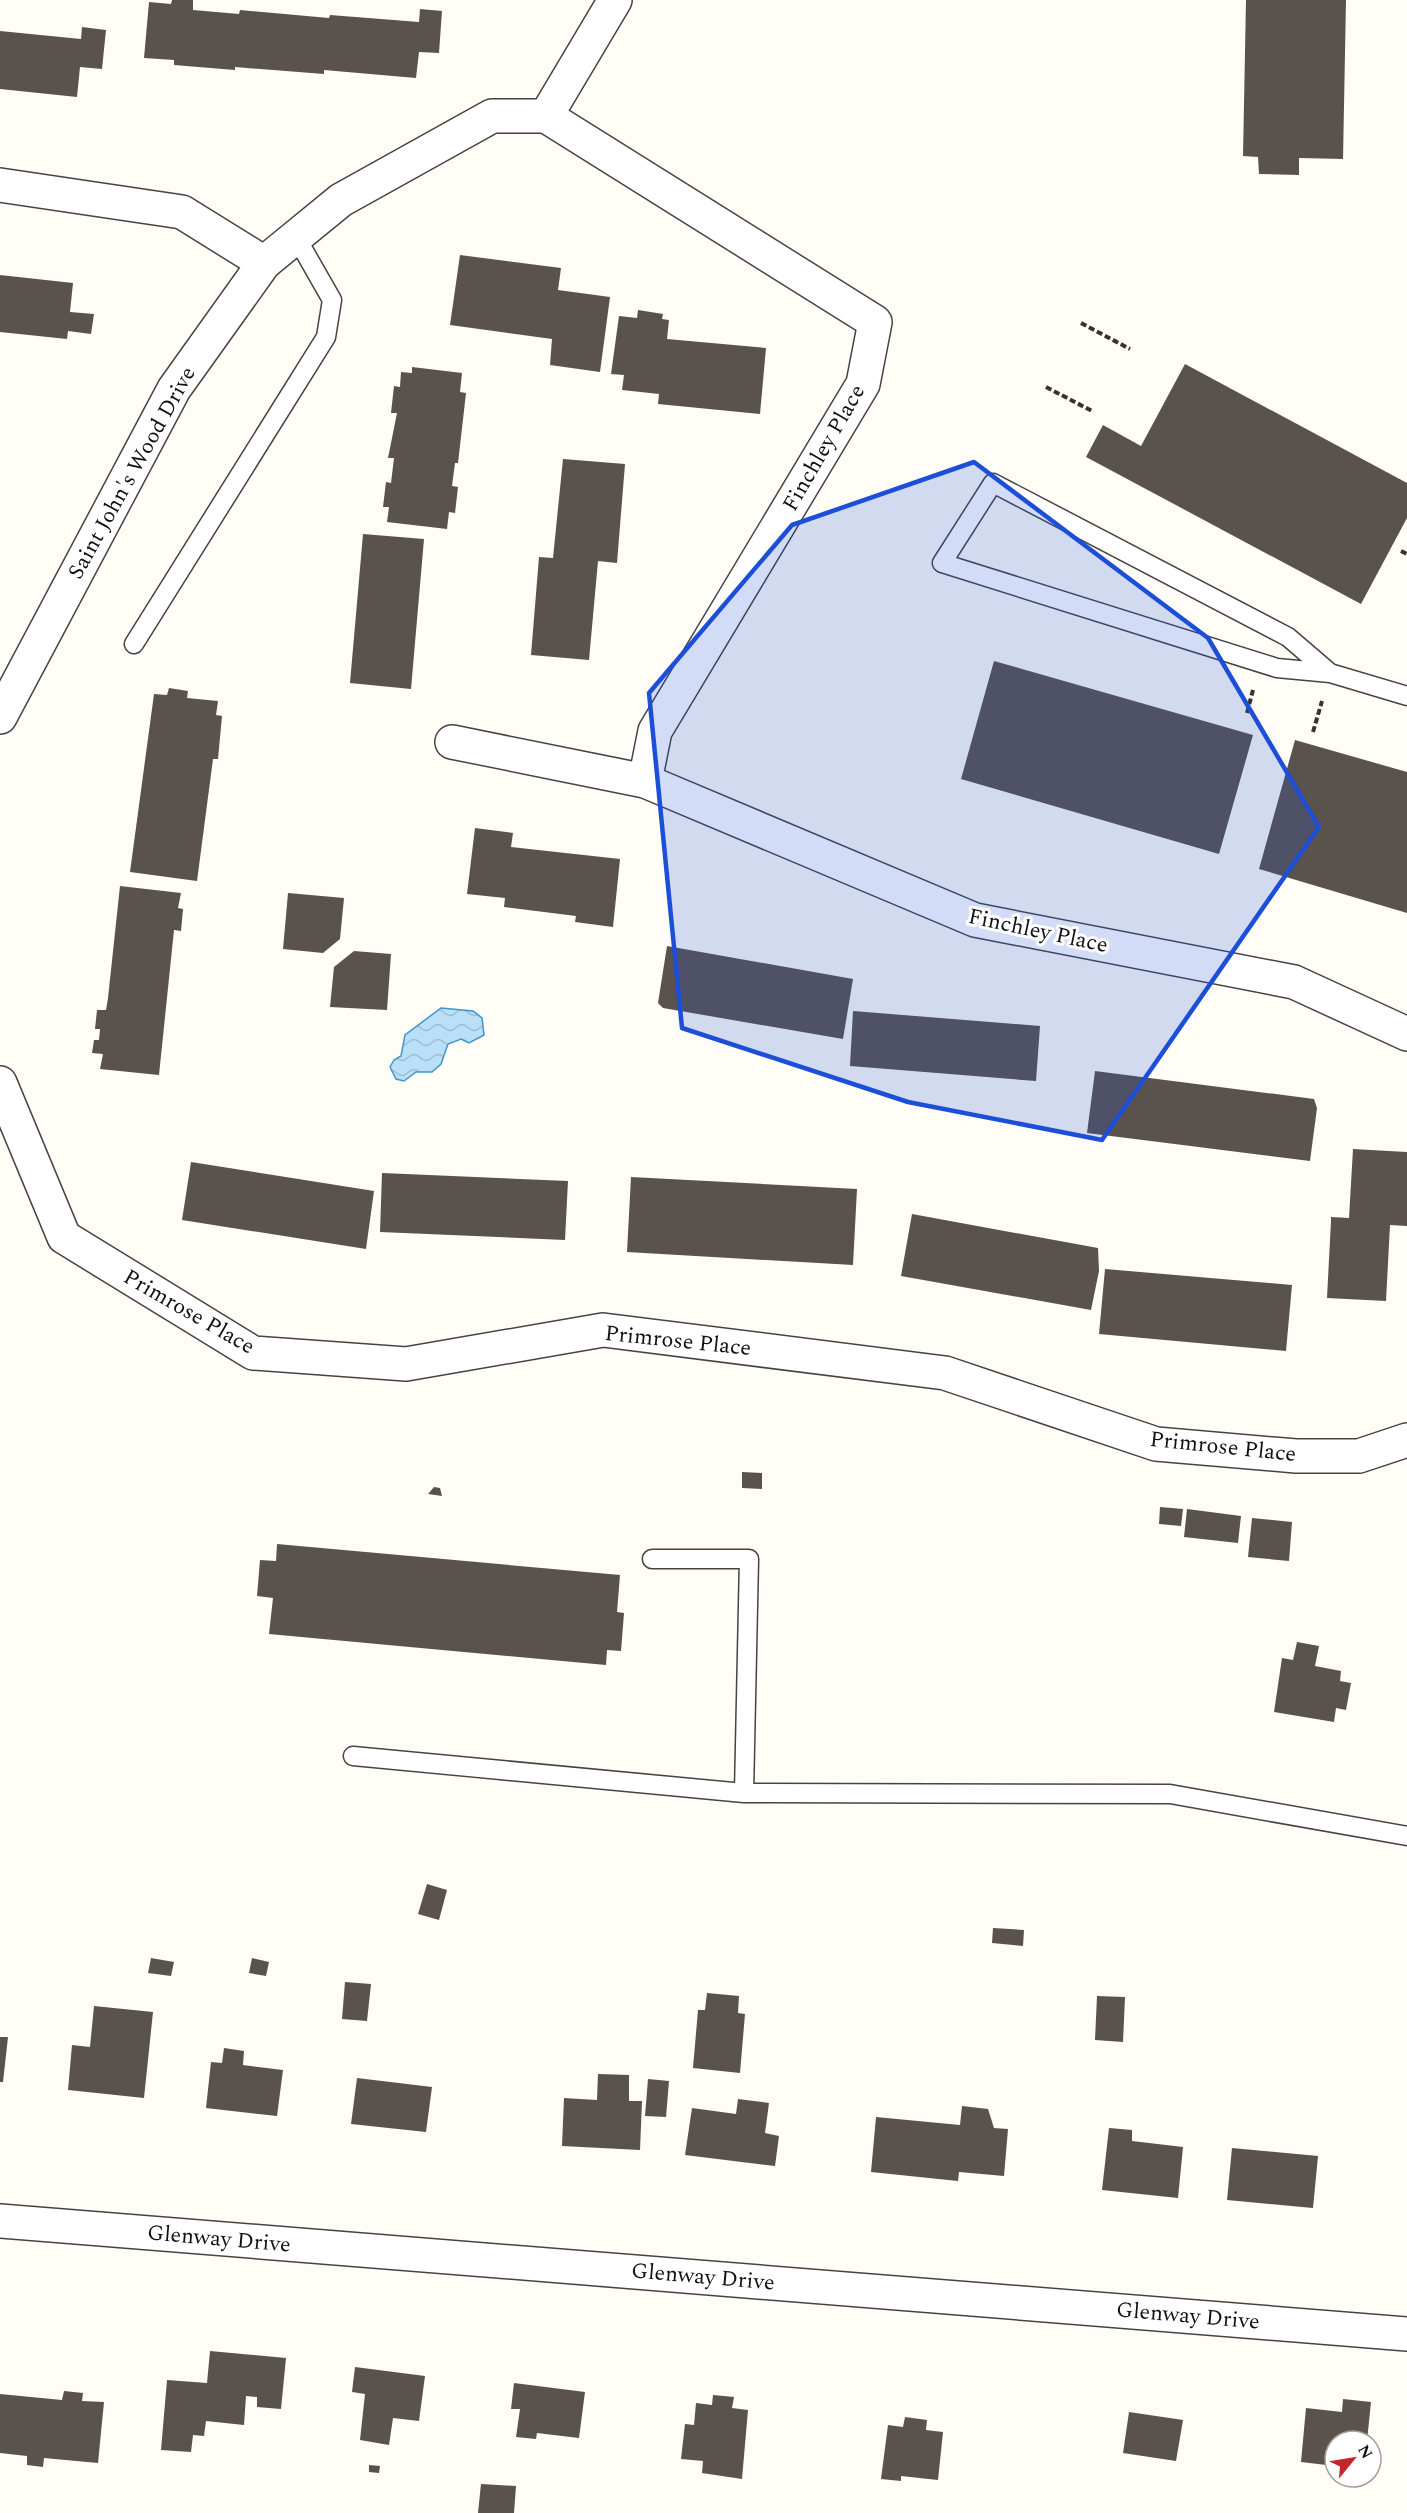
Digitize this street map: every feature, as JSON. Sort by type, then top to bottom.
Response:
[{"type":"street","points":[[546,116],[615,0]]},
{"type":"street","name":"Saint John's Wood Drive","points":[[0,717],[174,389],[264,263],[341,200],[492,116],[546,116]]},
{"type":"street","name":"Finchley Place","points":[[546,116],[875,322],[863,384],[655,731],[645,781]]},
{"type":"street","points":[[0,185],[182,212],[264,263]]},
{"type":"street","name":"Finchley Place","points":[[452,742],[645,781],[975,920],[1294,982],[1407,1034]]},
{"type":"street","name":"Primrose Place","points":[[0,1083],[64,1238],[253,1353],[406,1364],[603,1330],[945,1374],[1156,1444],[1296,1456],[1359,1456],[1407,1440]]},
{"type":"street","name":"Glenway Drive","points":[[0,2221],[1407,2334]]},
{"type":"lane","points":[[134,644],[326,337],[332,300],[296,237]]},
{"type":"lane","points":[[1330,673],[1288,638],[993,483],[942,563],[1277,668],[1330,673],[1407,696]]},
{"type":"lane","points":[[652,1559],[749,1559],[744,1792]]},
{"type":"lane","points":[[353,1756],[744,1792],[1170,1794],[1407,1836]]},
{"type":"path","points":[[1081,323],[1130,349]]},
{"type":"path","points":[[1046,387],[1094,412]]},
{"type":"path","points":[[1401,551],[1407,554]]},
{"type":"path","points":[[1247,713],[1256,678]]},
{"type":"path","points":[[1313,732],[1322,699]]},
{"type":"highlighted area","points":[[974,462],[1208,638],[1319,827],[1102,1140],[908,1102],[682,1028],[649,693],[792,525]]},
{"type":"water","points":[[441,1008],[473,1011],[482,1018],[484,1035],[469,1043],[461,1039],[448,1044],[441,1064],[432,1072],[416,1072],[404,1081],[396,1079],[390,1067],[394,1060],[401,1056],[405,1035]]},
{"type":"building","points":[[172,0],[193,0],[193,10],[239,14],[240,10],[329,18],[330,15],[419,22],[420,9],[442,11],[439,53],[419,52],[416,78],[324,70],[324,74],[235,67],[235,70],[174,65],[174,60],[144,58],[149,2],[171,4]]},
{"type":"building","points":[[1246,0],[1346,0],[1343,159],[1299,158],[1299,175],[1259,174],[1258,157],[1243,156]]},
{"type":"building","points":[[82,27],[106,30],[102,69],[80,67],[77,97],[0,89],[0,31],[81,39]]},
{"type":"building","points":[[460,255],[561,268],[558,290],[610,297],[600,372],[550,365],[552,339],[450,325]]},
{"type":"building","points":[[0,275],[73,283],[70,312],[94,314],[91,334],[68,331],[67,339],[0,332]]},
{"type":"building","points":[[638,310],[663,314],[662,319],[669,320],[667,339],[766,348],[760,414],[658,404],[659,394],[622,390],[624,375],[611,374],[619,316],[637,318]]},
{"type":"building","points":[[1185,364],[1407,483],[1407,518],[1361,604],[1086,457],[1103,425],[1141,446]]},
{"type":"building","points":[[412,367],[462,373],[460,392],[466,393],[458,463],[455,463],[452,486],[458,487],[455,513],[449,512],[447,529],[387,522],[389,507],[383,507],[386,482],[391,483],[394,458],[388,458],[397,413],[391,413],[394,386],[400,387],[401,372],[412,373]]},
{"type":"building","points":[[563,459],[625,464],[617,563],[598,561],[589,660],[531,655],[539,557],[553,558]]},
{"type":"building","points":[[363,534],[424,539],[411,689],[350,683]]},
{"type":"building","points":[[994,661],[1253,735],[1219,854],[961,779]]},
{"type":"building","points":[[169,688],[188,691],[187,698],[218,701],[216,715],[222,716],[218,759],[213,759],[197,881],[130,872],[154,694],[167,695]]},
{"type":"building","points":[[1295,740],[1407,772],[1407,913],[1259,869]]},
{"type":"building","points":[[475,828],[513,833],[511,847],[620,859],[613,927],[575,922],[576,916],[504,907],[505,898],[467,894]]},
{"type":"building","points":[[120,886],[181,893],[178,908],[183,909],[181,931],[174,930],[159,1075],[100,1069],[103,1054],[92,1053],[94,1040],[99,1040],[100,1029],[95,1029],[97,1010],[106,1010]]},
{"type":"building","points":[[288,893],[344,898],[340,939],[323,953],[283,949]]},
{"type":"building","points":[[667,946],[853,979],[843,1039],[663,1008],[658,1003]]},
{"type":"building","points":[[354,951],[391,954],[387,1010],[330,1007],[334,967]]},
{"type":"building","points":[[853,1011],[1040,1026],[1036,1081],[850,1066]]},
{"type":"building","points":[[1095,1071],[1314,1099],[1317,1108],[1310,1161],[1087,1133]]},
{"type":"building","points":[[1353,1149],[1407,1152],[1407,1226],[1390,1225],[1386,1301],[1327,1298],[1331,1217],[1349,1218]]},
{"type":"building","points":[[191,1162],[374,1191],[366,1249],[182,1220]]},
{"type":"building","points":[[382,1173],[568,1181],[565,1240],[380,1232]]},
{"type":"building","points":[[631,1177],[857,1189],[853,1265],[627,1252]]},
{"type":"building","points":[[912,1214],[1098,1248],[1099,1271],[1091,1310],[901,1276]]},
{"type":"building","points":[[1105,1269],[1292,1285],[1286,1351],[1099,1334]]},
{"type":"building","points":[[742,1472],[762,1473],[762,1489],[742,1488]]},
{"type":"building","points":[[434,1487],[440,1488],[442,1496],[428,1494]]},
{"type":"building","points":[[1160,1507],[1183,1509],[1181,1526],[1159,1524]]},
{"type":"building","points":[[1187,1509],[1241,1516],[1238,1543],[1184,1537]]},
{"type":"building","points":[[1252,1518],[1292,1522],[1289,1561],[1248,1557]]},
{"type":"building","points":[[277,1544],[620,1575],[617,1612],[624,1613],[621,1651],[607,1650],[606,1665],[269,1634],[273,1598],[257,1596],[260,1560],[276,1561]]},
{"type":"building","points":[[1297,1642],[1319,1646],[1315,1666],[1341,1671],[1340,1681],[1351,1683],[1346,1710],[1336,1708],[1334,1722],[1274,1712],[1282,1658],[1293,1660]]},
{"type":"building","points":[[427,1884],[447,1890],[439,1920],[418,1914]]},
{"type":"building","points":[[993,1928],[1024,1930],[1023,1946],[992,1943]]},
{"type":"building","points":[[151,1958],[174,1962],[171,1976],[148,1973]]},
{"type":"building","points":[[252,1958],[269,1962],[266,1976],[249,1973]]},
{"type":"building","points":[[345,1982],[371,1984],[367,2021],[342,2019]]},
{"type":"building","points":[[707,1993],[739,1996],[738,2013],[745,2014],[740,2073],[693,2068],[698,2010],[705,2010]]},
{"type":"building","points":[[1097,1996],[1125,1997],[1123,2042],[1095,2040]]},
{"type":"building","points":[[94,2006],[153,2012],[144,2098],[68,2090],[72,2045],[90,2047]]},
{"type":"building","points":[[0,2037],[8,2037],[3,2082],[0,2082]]},
{"type":"building","points":[[224,2048],[244,2051],[243,2065],[283,2070],[277,2116],[206,2108],[211,2062],[222,2063]]},
{"type":"building","points":[[598,2074],[629,2075],[629,2101],[642,2101],[640,2150],[562,2146],[564,2098],[597,2100]]},
{"type":"building","points":[[357,2078],[432,2087],[426,2132],[351,2124]]},
{"type":"building","points":[[648,2079],[669,2081],[666,2117],[645,2116]]},
{"type":"building","points":[[738,2099],[769,2103],[765,2133],[779,2136],[775,2166],[685,2155],[692,2108],[736,2114]]},
{"type":"building","points":[[962,2106],[988,2109],[994,2128],[1008,2129],[1004,2176],[959,2172],[958,2181],[871,2172],[876,2117],[960,2125]]},
{"type":"building","points":[[1109,2128],[1132,2130],[1132,2141],[1183,2147],[1178,2198],[1102,2190]]},
{"type":"building","points":[[1232,2148],[1318,2156],[1313,2208],[1227,2200]]},
{"type":"building","points":[[210,2351],[286,2358],[281,2409],[257,2407],[257,2397],[246,2396],[244,2425],[206,2421],[204,2436],[193,2435],[191,2452],[161,2450],[167,2380],[207,2383]]},
{"type":"building","points":[[355,2367],[425,2376],[419,2421],[393,2418],[389,2445],[360,2440],[365,2394],[352,2392]]},
{"type":"building","points":[[514,2383],[585,2392],[579,2438],[537,2433],[536,2439],[516,2437],[520,2409],[511,2409]]},
{"type":"building","points":[[64,2391],[83,2393],[82,2401],[104,2402],[98,2463],[44,2458],[43,2467],[27,2465],[27,2456],[0,2453],[0,2394],[62,2400]]},
{"type":"building","points":[[713,2395],[734,2397],[732,2408],[748,2410],[742,2479],[702,2473],[703,2461],[681,2459],[685,2424],[694,2425],[696,2403],[712,2405]]},
{"type":"building","points":[[1343,2399],[1371,2402],[1368,2429],[1323,2429],[1323,2465],[1301,2462],[1306,2408],[1342,2412]]},
{"type":"building","points":[[1129,2412],[1183,2420],[1176,2461],[1123,2453]]},
{"type":"building","points":[[905,2417],[927,2420],[926,2430],[943,2432],[938,2480],[901,2476],[901,2481],[881,2479],[888,2425],[903,2427]]},
{"type":"building","points":[[369,2465],[380,2466],[379,2473],[369,2472]]},
{"type":"building","points":[[481,2484],[516,2486],[514,2513],[478,2513]]}]
